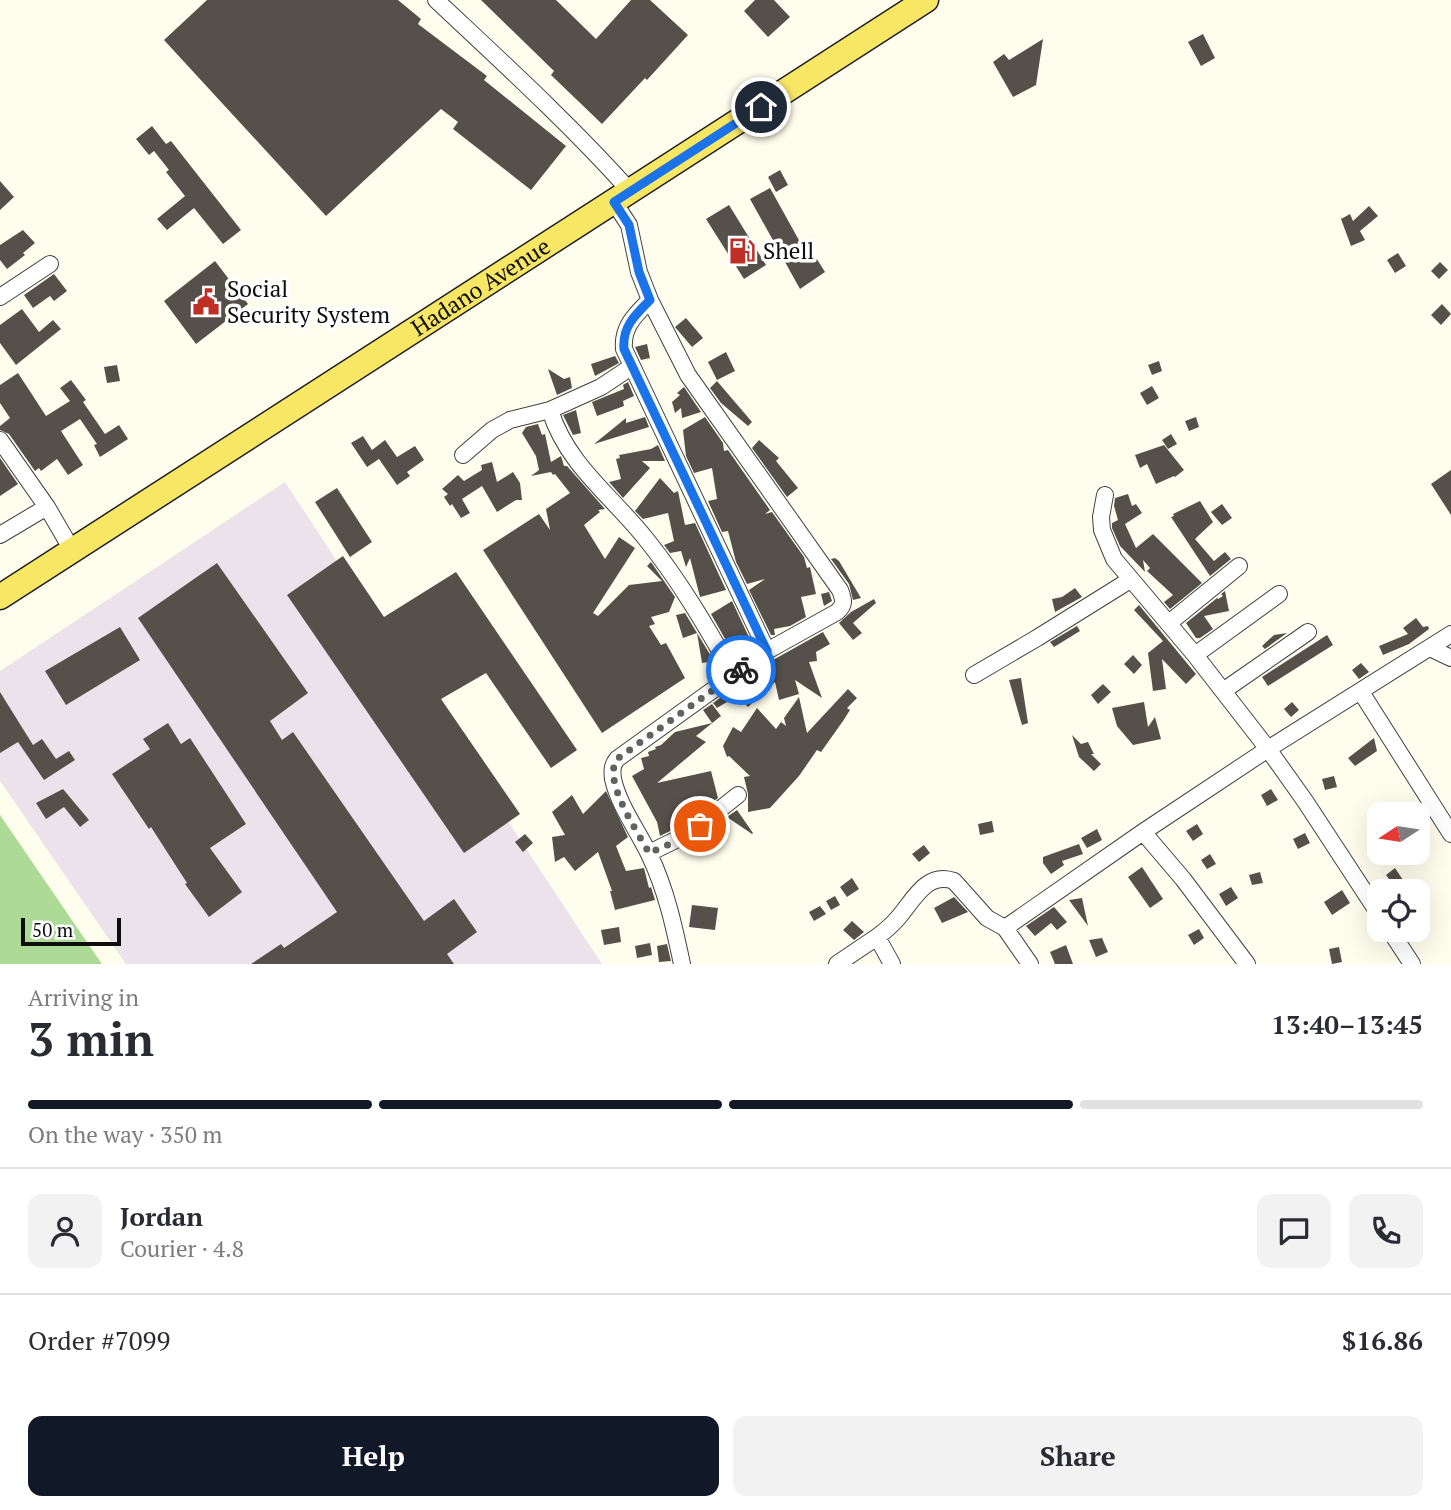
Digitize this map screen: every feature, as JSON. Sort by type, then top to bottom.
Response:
[{"type":"main road","name":"Hadano Avenue","points":[[0,597],[926,0]]},
{"type":"street","points":[[436,0],[597,153],[622,196],[639,272],[688,375],[843,597],[842,607],[837,612],[767,651],[617,759],[613,765],[614,780],[622,802],[649,853],[665,893],[682,964]]},
{"type":"street","points":[[0,297],[50,264]]},
{"type":"street","points":[[650,300],[625,330],[624,349],[767,651]]},
{"type":"street","points":[[463,455],[492,430],[510,420],[550,410],[601,387],[631,367]]},
{"type":"street","points":[[550,410],[569,453],[660,557],[696,610],[734,675]]},
{"type":"street","points":[[0,440],[47,507],[72,550]]},
{"type":"street","points":[[1105,495],[1101,517],[1105,542],[1129,580],[1169,623],[1268,749],[1367,896]]},
{"type":"street","points":[[0,535],[47,507]]},
{"type":"street","points":[[1169,623],[1239,566]]},
{"type":"street","points":[[974,675],[1129,580]]},
{"type":"street","points":[[1195,655],[1279,594]]},
{"type":"street","points":[[1223,691],[1308,632]]},
{"type":"street","points":[[1005,928],[1268,749],[1451,634]]},
{"type":"street","points":[[1430,648],[1451,658]]},
{"type":"street","points":[[1361,692],[1451,834]]},
{"type":"street","points":[[649,853],[690,833],[738,795]]},
{"type":"street","points":[[1143,832],[1183,879],[1247,964]]},
{"type":"street","points":[[837,964],[897,919],[923,887],[943,879],[954,881],[987,918],[1005,928],[1030,964]]},
{"type":"street","points":[[877,936],[892,964]]},
{"type":"street","points":[[1398,942],[1412,964]]},
{"type":"shaded area","points":[[285,482],[602,964],[126,964],[0,781],[0,671]]},
{"type":"green space","points":[[0,815],[102,964],[0,964]]},
{"type":"building","points":[[207,0],[398,0],[421,19],[418,24],[487,76],[484,80],[566,146],[531,190],[453,129],[458,122],[441,109],[326,216],[164,40]]},
{"type":"building","points":[[481,0],[556,0],[596,39],[631,0],[650,0],[688,35],[602,124],[551,75],[554,71]]},
{"type":"building","points":[[755,0],[774,0],[790,17],[768,37],[744,11]]},
{"type":"building","points":[[1203,34],[1215,58],[1201,66],[1188,42]]},
{"type":"building","points":[[1043,39],[1036,85],[1013,97],[993,62],[1004,54],[1009,60]]},
{"type":"building","points":[[152,126],[166,144],[171,141],[241,230],[223,244],[194,208],[167,230],[157,219],[185,196],[154,151],[149,155],[136,139]]},
{"type":"building","points":[[780,170],[788,185],[776,192],[768,177]]},
{"type":"building","points":[[0,181],[14,197],[0,210]]},
{"type":"building","points":[[770,188],[810,260],[815,256],[825,272],[800,289],[750,199]]},
{"type":"building","name":"Shell","points":[[729,205],[766,265],[744,279],[706,219]]},
{"type":"building","points":[[1369,206],[1378,216],[1360,231],[1365,240],[1351,246],[1341,219],[1350,214],[1353,221]]},
{"type":"building","points":[[23,230],[35,243],[7,269],[0,260],[0,245]]},
{"type":"building","points":[[1398,253],[1406,266],[1395,273],[1387,260]]},
{"type":"building","points":[[215,261],[248,304],[196,344],[164,301]]},
{"type":"building","points":[[1440,262],[1448,270],[1439,279],[1431,271]]},
{"type":"building","points":[[54,274],[67,291],[54,301],[50,296],[33,308],[24,295]]},
{"type":"building","points":[[1442,304],[1451,314],[1441,325],[1431,315]]},
{"type":"building","points":[[22,309],[39,332],[53,320],[61,329],[16,365],[0,343],[0,325]]},
{"type":"building","points":[[686,318],[703,338],[692,347],[675,327]]},
{"type":"building","points":[[647,344],[650,358],[641,360],[635,347]]},
{"type":"building","points":[[726,352],[735,371],[717,380],[708,362]]},
{"type":"building","points":[[615,356],[619,363],[595,376],[591,364]]},
{"type":"building","points":[[1159,361],[1162,371],[1152,375],[1148,365]]},
{"type":"building","points":[[117,365],[120,381],[107,383],[104,367]]},
{"type":"building","points":[[548,369],[564,379],[570,377],[572,388],[557,395]]},
{"type":"building","points":[[18,373],[46,416],[70,401],[60,388],[71,380],[105,434],[119,425],[128,439],[100,457],[94,445],[97,444],[80,419],[61,431],[83,465],[68,475],[57,459],[41,471],[39,468],[35,471],[9,434],[0,430],[0,426],[10,418],[0,403],[0,385]]},
{"type":"building","points":[[717,381],[752,422],[748,426],[721,403],[710,388]]},
{"type":"building","points":[[628,382],[634,396],[623,401],[624,406],[597,416],[592,402],[624,389],[623,385]]},
{"type":"building","points":[[1152,386],[1159,398],[1147,405],[1140,393]]},
{"type":"building","points":[[684,387],[701,412],[682,418],[681,408],[675,413],[672,402]]},
{"type":"building","points":[[576,410],[581,433],[573,435],[563,415]]},
{"type":"building","points":[[645,417],[649,427],[594,444],[626,418],[626,423]]},
{"type":"building","points":[[705,417],[723,443],[724,451],[728,450],[770,510],[765,514],[772,512],[804,557],[807,568],[810,567],[816,594],[801,597],[806,617],[790,626],[774,629],[775,635],[771,635],[749,590],[765,579],[747,584],[736,562],[728,531],[722,532],[708,501],[717,499],[712,468],[694,473],[686,456],[683,430]]},
{"type":"building","points":[[1196,417],[1199,427],[1189,431],[1185,421]]},
{"type":"building","points":[[538,424],[542,435],[545,434],[551,462],[561,456],[564,466],[567,466],[605,509],[598,510],[600,512],[584,525],[605,559],[619,537],[635,548],[593,613],[598,616],[629,585],[662,581],[647,566],[651,562],[675,597],[669,612],[651,617],[655,624],[649,626],[661,645],[666,643],[685,678],[602,733],[483,550],[539,514],[550,530],[546,509],[570,493],[551,472],[531,476],[539,470],[536,456],[522,433],[526,427]]},
{"type":"building","points":[[1171,434],[1177,444],[1168,449],[1162,440]]},
{"type":"building","points":[[363,436],[372,450],[385,440],[397,457],[415,446],[424,460],[407,472],[410,476],[397,485],[379,459],[367,467],[351,443]]},
{"type":"building","points":[[759,440],[779,458],[776,461],[798,488],[787,497],[752,448]]},
{"type":"building","points":[[658,445],[665,461],[642,461],[650,468],[623,498],[609,482],[621,479],[616,459],[620,458],[619,455],[651,449]]},
{"type":"building","points":[[1164,445],[1184,470],[1175,477],[1156,484],[1147,464],[1140,468],[1135,455]]},
{"type":"building","points":[[0,458],[18,484],[0,496]]},
{"type":"building","points":[[492,462],[497,482],[513,472],[520,483],[522,500],[516,500],[497,512],[482,486],[462,499],[470,513],[461,518],[444,497],[448,494],[442,489],[458,475],[464,481],[482,470],[481,465]]},
{"type":"building","points":[[1451,470],[1451,515],[1431,484]]},
{"type":"building","points":[[660,478],[674,493],[678,491],[685,525],[695,523],[726,590],[700,597],[690,558],[686,567],[681,551],[670,553],[664,545],[674,541],[668,513],[643,519],[635,511]]},
{"type":"building","points":[[337,488],[372,542],[350,557],[315,502]]},
{"type":"building","points":[[1128,494],[1132,506],[1136,504],[1142,513],[1125,524],[1136,548],[1153,534],[1202,583],[1170,609],[1164,602],[1173,595],[1147,571],[1150,568],[1143,560],[1145,572],[1120,546],[1112,528],[1112,523],[1118,520],[1115,498]]},
{"type":"building","points":[[1200,501],[1213,522],[1195,539],[1214,561],[1225,552],[1231,559],[1210,576],[1171,517]]},
{"type":"building","points":[[1222,504],[1232,518],[1222,525],[1211,512]]},
{"type":"building","points":[[343,556],[384,617],[456,572],[577,750],[551,768],[486,673],[441,699],[520,814],[464,853],[287,595]]},
{"type":"building","points":[[835,558],[861,598],[853,600],[849,584],[831,559]]},
{"type":"building","points":[[217,563],[308,693],[270,721],[282,740],[293,732],[424,921],[454,899],[477,932],[447,954],[454,964],[251,964],[281,944],[284,948],[337,912],[138,618]]},
{"type":"building","points":[[1075,588],[1082,597],[1055,612],[1052,599],[1062,597]]},
{"type":"building","points":[[1225,591],[1229,611],[1204,616],[1213,629],[1196,638],[1186,623],[1223,596],[1221,594]]},
{"type":"building","points":[[829,592],[832,601],[824,606],[821,594]]},
{"type":"building","points":[[874,599],[876,603],[853,623],[862,633],[853,640],[839,623],[851,612]]},
{"type":"building","points":[[732,601],[754,648],[737,660],[711,614]]},
{"type":"building","points":[[1139,605],[1196,674],[1186,684],[1162,659],[1166,689],[1153,691],[1148,653],[1163,641],[1134,610]]},
{"type":"building","points":[[685,613],[714,661],[702,663],[697,633],[683,638],[676,615]]},
{"type":"building","points":[[1416,618],[1423,627],[1428,626],[1429,629],[1409,644],[1383,655],[1379,646],[1408,634],[1403,628]]},
{"type":"building","points":[[1077,626],[1080,631],[1054,647],[1050,642]]},
{"type":"building","points":[[120,627],[140,660],[66,705],[45,671]]},
{"type":"building","points":[[823,632],[830,644],[816,652],[817,661],[809,662],[822,698],[795,680],[799,694],[779,700],[775,682],[748,707],[746,705],[754,691],[750,688],[717,708],[713,703],[773,660]]},
{"type":"building","points":[[1287,633],[1265,649],[1262,646],[1274,635]]},
{"type":"building","points":[[1327,635],[1333,645],[1268,686],[1262,677]]},
{"type":"building","points":[[1133,655],[1142,665],[1134,674],[1124,664]]},
{"type":"building","points":[[1361,663],[1369,672],[1359,679],[1352,670]]},
{"type":"building","points":[[1021,678],[1028,723],[1022,725],[1009,680]]},
{"type":"building","points":[[1103,684],[1111,692],[1098,704],[1091,695]]},
{"type":"building","points":[[848,689],[857,698],[847,708],[850,710],[821,752],[817,750],[799,776],[770,808],[748,812],[744,777],[750,776],[727,757],[723,746],[733,727],[741,732],[757,708],[776,729],[781,722],[786,726],[784,718],[799,697],[807,733]]},
{"type":"building","points":[[0,692],[33,745],[42,739],[56,759],[69,751],[75,760],[44,780],[18,742],[0,753]]},
{"type":"building","points":[[1144,702],[1148,727],[1155,717],[1161,739],[1133,745],[1117,726],[1112,708]]},
{"type":"building","points":[[1292,702],[1299,710],[1291,717],[1284,709]]},
{"type":"building","points":[[712,704],[721,716],[696,736],[706,742],[657,783],[711,771],[718,798],[682,825],[660,836],[657,822],[632,776],[644,769],[641,758],[649,756],[648,752],[656,749],[655,747],[675,732],[712,723],[703,710]]},
{"type":"building","points":[[168,723],[181,744],[190,738],[246,824],[210,848],[242,892],[209,917],[185,884],[187,883],[151,827],[149,829],[112,774],[150,749],[143,739]]},
{"type":"building","points":[[1072,735],[1081,744],[1088,742],[1094,754],[1091,754],[1101,764],[1094,771],[1079,757]]},
{"type":"building","points":[[1374,738],[1377,751],[1355,766],[1348,758]]},
{"type":"building","points":[[1334,776],[1337,787],[1325,790],[1322,779]]},
{"type":"building","points":[[63,789],[89,820],[80,827],[64,807],[46,819],[36,803]]},
{"type":"building","points":[[1271,789],[1278,800],[1267,806],[1261,795]]},
{"type":"building","points":[[606,791],[628,837],[616,846],[626,871],[644,868],[655,900],[615,910],[612,891],[598,852],[575,871],[564,857],[555,862],[552,837],[565,835],[552,812],[572,795],[583,814]]},
{"type":"building","points":[[737,810],[753,833],[752,834],[727,817]]},
{"type":"building","points":[[992,821],[994,832],[980,835],[978,824]]},
{"type":"building","points":[[1197,824],[1203,834],[1193,841],[1186,831]]},
{"type":"building","points":[[1097,829],[1102,840],[1087,848],[1081,838]]},
{"type":"building","points":[[1305,833],[1310,843],[1298,849],[1293,839]]},
{"type":"building","points":[[525,834],[533,843],[523,852],[515,842]]},
{"type":"building","points":[[1079,844],[1083,854],[1062,861],[1064,865],[1051,874],[1043,863],[1043,857]]},
{"type":"building","points":[[924,845],[930,853],[919,862],[912,854]]},
{"type":"building","points":[[1210,854],[1216,864],[1207,869],[1201,860]]},
{"type":"building","points":[[1142,867],[1163,899],[1150,908],[1128,877]]},
{"type":"building","points":[[1395,868],[1402,879],[1389,879],[1386,875]]},
{"type":"building","points":[[1260,872],[1263,883],[1252,885],[1249,875]]},
{"type":"building","points":[[852,878],[859,889],[847,897],[840,887]]},
{"type":"building","points":[[1231,887],[1238,898],[1226,906],[1219,894]]},
{"type":"building","points":[[1342,890],[1350,903],[1332,915],[1324,902]]},
{"type":"building","points":[[835,896],[840,905],[831,910],[826,901]]},
{"type":"building","points":[[954,897],[968,912],[942,923],[934,908]]},
{"type":"building","points":[[1082,898],[1088,926],[1069,900]]},
{"type":"building","points":[[692,905],[718,908],[715,930],[689,927]]},
{"type":"building","points":[[820,906],[826,914],[814,921],[809,912]]},
{"type":"building","points":[[1054,907],[1067,922],[1057,930],[1051,923],[1035,936],[1026,926]]},
{"type":"building","points":[[852,921],[864,932],[854,940],[843,930]]},
{"type":"building","points":[[619,927],[621,942],[604,945],[601,930]]},
{"type":"building","points":[[1199,929],[1204,938],[1194,945],[1188,935]]},
{"type":"building","points":[[1102,938],[1108,952],[1096,957],[1089,940]]},
{"type":"building","points":[[650,943],[652,955],[637,958],[635,946]]},
{"type":"building","points":[[667,944],[671,961],[659,962],[657,946]]},
{"type":"building","points":[[1066,945],[1073,964],[1055,964],[1050,952]]},
{"type":"building","points":[[1339,947],[1342,962],[1332,964],[1329,949]]},
{"type":"way so far","points":[[700,826],[679,840],[649,853],[622,802],[614,780],[613,765],[617,759],[741,670]]},
{"type":"place","name":"Shell","points":[[742,251]]},
{"type":"place","name":"Social Security System","points":[[206,302]]},
{"type":"route","points":[[741,670],[767,651],[624,349],[625,330],[650,300],[639,272],[629,225],[614,202],[761,107]]}]
